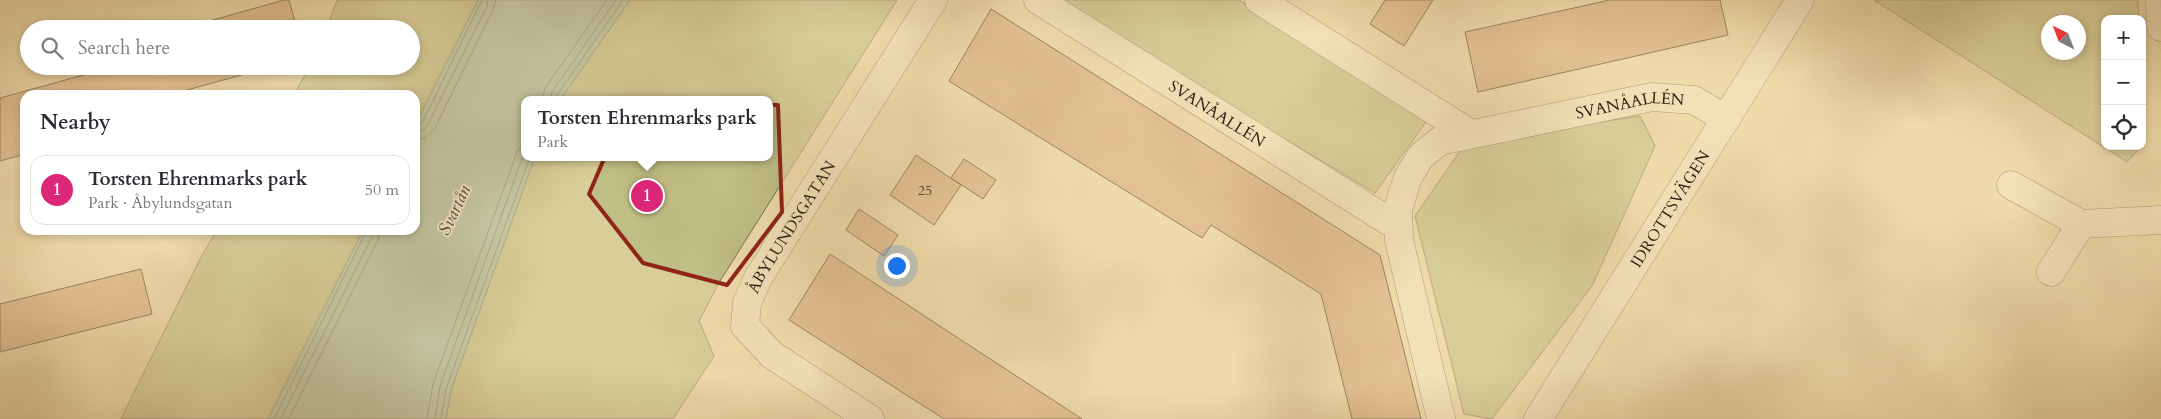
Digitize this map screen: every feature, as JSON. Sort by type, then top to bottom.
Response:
[{"type":"street","name":"ÅBYLUNDSGATAN","points":[[870,419],[772,355],[745,326],[747,303],[758,278],[933,0]]},
{"type":"street","name":"SVANÅALLÉN","points":[[1038,0],[1398,227]]},
{"type":"street","points":[[1258,0],[1471,134]]},
{"type":"street","name":"IDROTTSVÄGEN","points":[[1538,419],[1800,0]]},
{"type":"street","points":[[2160,0],[2161,27]]},
{"type":"street","name":"SVANÅALLÉN","points":[[1441,419],[1399,240],[1398,209],[1408,177],[1420,156],[1440,141],[1652,97],[1694,100],[1726,119]]},
{"type":"street","points":[[2011,185],[2081,224],[2161,220]]},
{"type":"street","points":[[2051,272],[2081,224]]},
{"type":"highlighted area","points":[[684,103],[778,105],[782,212],[727,285],[643,263],[589,194],[615,133]]},
{"type":"shaded area","points":[[337,0],[478,0],[420,115],[420,90],[297,90],[305,75],[420,75],[420,20],[329,20]]},
{"type":"shaded area","points":[[630,0],[897,0],[720,281],[699,321],[714,356],[673,419],[446,419],[451,390],[534,161],[773,161],[773,96],[563,96]]},
{"type":"shaded area","points":[[1054,0],[1239,0],[1428,119],[1375,193]]},
{"type":"shaded area","points":[[1874,0],[2138,0],[2139,15],[2101,15],[2101,145]]},
{"type":"shaded area","points":[[1640,116],[1655,146],[1592,286],[1492,419],[1464,414],[1415,216],[1467,141]]},
{"type":"shaded area","points":[[2108,150],[2138,150],[2127,162]]},
{"type":"shaded area","points":[[214,235],[360,235],[268,419],[121,419],[200,259]]},
{"type":"water","name":"Svartån","points":[[478,0],[630,0],[563,96],[521,96],[521,161],[534,161],[451,390],[446,419],[268,419],[360,235],[420,235],[420,115]]},
{"type":"building","points":[[289,0],[295,20],[213,20]]},
{"type":"building","points":[[1385,0],[1433,0],[1404,46],[1370,24]]},
{"type":"building","points":[[1610,0],[1720,0],[1728,35],[1478,92],[1465,32]]},
{"type":"building","points":[[991,9],[1380,255],[1421,419],[1352,419],[1321,294],[1211,225],[1202,238],[949,81]]},
{"type":"building","points":[[83,75],[241,75],[187,90],[29,90]]},
{"type":"building","points":[[20,92],[20,155],[0,161],[0,98]]},
{"type":"building","points":[[916,155],[961,185],[934,225],[890,195]]},
{"type":"building","points":[[964,159],[996,180],[983,199],[951,178]]},
{"type":"building","points":[[859,209],[898,235],[884,256],[846,230]]},
{"type":"building","points":[[830,254],[1082,419],[944,419],[789,320]]},
{"type":"building","points":[[141,269],[152,314],[0,352],[0,304]]},
{"type":"place","name":"Torsten Ehrenmarks park","points":[[647,196]]}]
